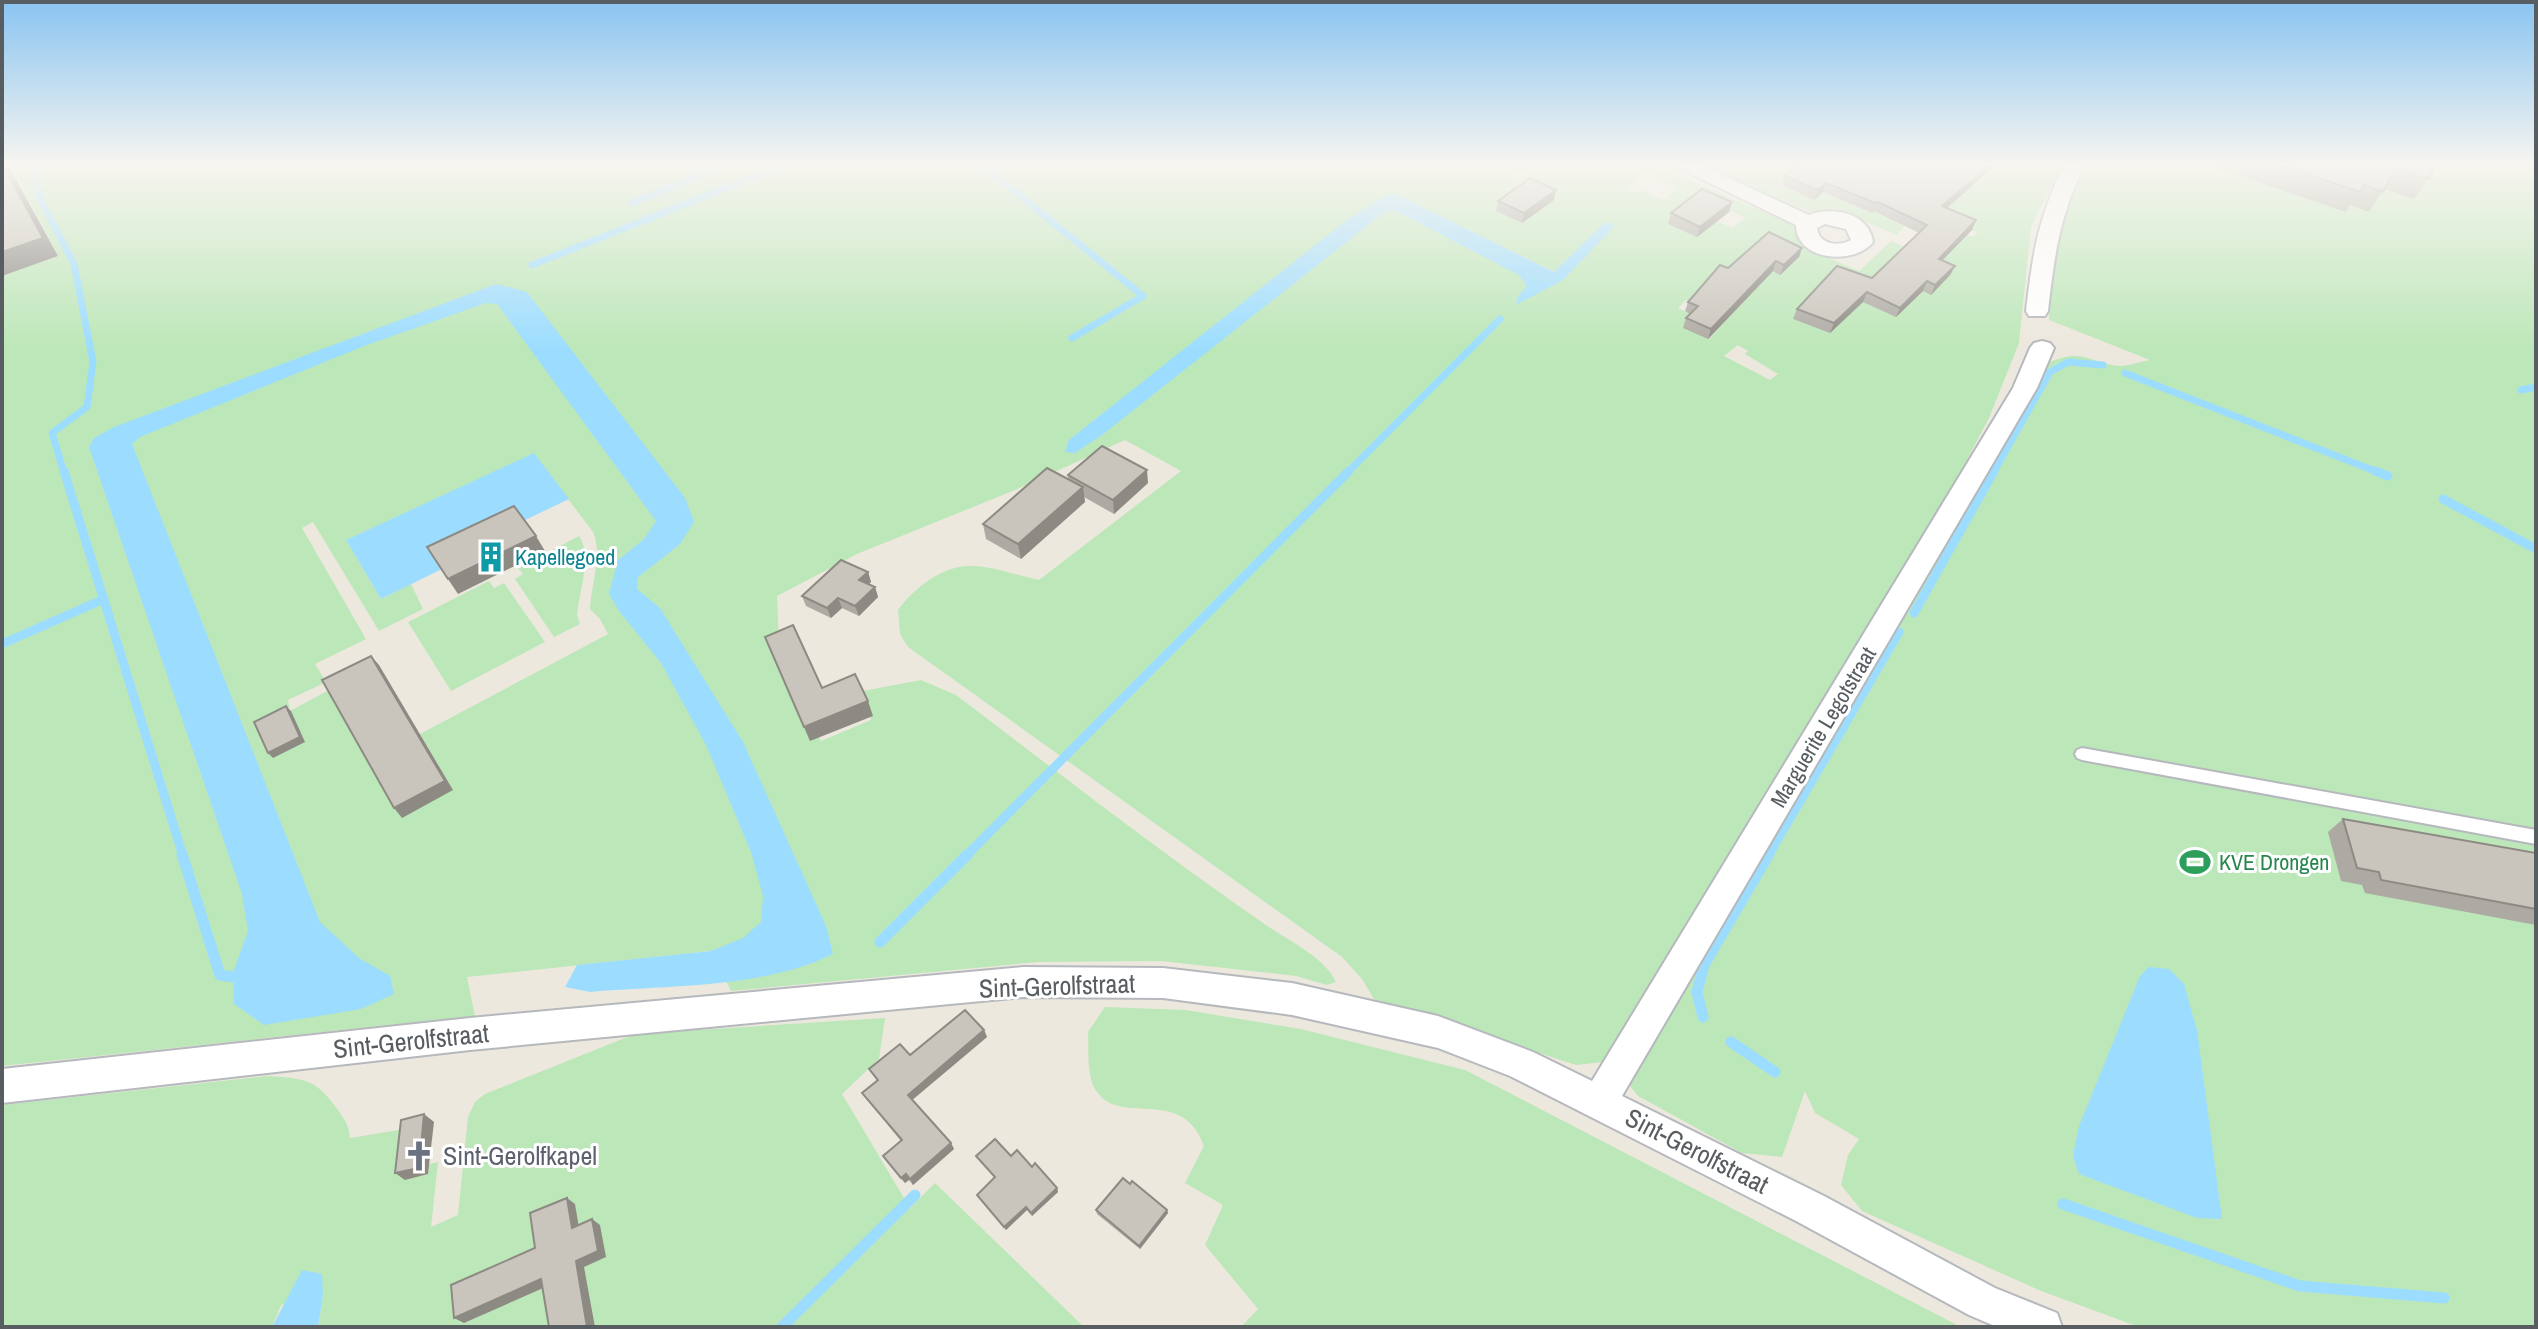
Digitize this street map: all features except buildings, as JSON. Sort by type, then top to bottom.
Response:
[{"type":"street","points":[[2037,311],[2050,225]]},
{"type":"street","name":"Marguerite Legotstraat","points":[[1599,1102],[2025,388],[2042,348]]},
{"type":"street","name":"Sint-Gerolfstraat","points":[[2,1086],[470,1034],[1023,982],[1163,983],[1292,999],[1438,1032],[1521,1064],[1811,1209],[1982,1302],[2043,1327]]},
{"type":"lane","points":[[2082,754],[2536,837]]},
{"type":"green space","points":[[42,225],[1451,225],[1555,283],[1603,225],[1701,225],[1697,237],[1712,225],[1733,228],[1737,225],[1793,225],[1813,251],[1859,271],[1891,241],[1929,257],[1954,248],[1967,235],[1973,237],[1977,232],[1959,225],[2032,225],[2019,343],[1989,418],[1960,473],[1619,1039],[1602,1062],[1576,1065],[1374,999],[1362,979],[1342,957],[908,647],[900,634],[898,610],[930,580],[960,567],[979,566],[1039,580],[1181,471],[1125,440],[1015,490],[857,554],[777,596],[779,644],[821,741],[871,720],[863,691],[921,680],[956,695],[1187,869],[1315,957],[1336,982],[1327,985],[1296,976],[1161,961],[1038,962],[731,991],[711,951],[467,977],[475,1016],[2,1066],[2,276],[58,256]],"holes":[[[1754,290],[1709,339],[1695,316],[1678,308],[1686,300],[1703,307]],[[1738,345],[1748,351],[1745,354],[1778,374],[1770,380],[1724,356]],[[534,454],[593,532],[597,560],[590,609],[608,634],[420,734],[453,790],[331,689],[290,711],[288,700],[326,682],[315,664],[366,639],[302,528],[313,522],[379,631],[423,609],[411,584],[381,599],[346,540]]]},
{"type":"green space","points":[[1459,225],[1602,225],[1554,272]]},
{"type":"green space","points":[[1873,225],[1924,225],[1917,232],[1905,226],[1896,235]]},
{"type":"green space","name":"KVE Drongen","points":[[2058,225],[2536,225],[2536,1327],[2139,1327],[2041,1291],[1862,1211],[1841,1185],[1848,1155],[1859,1139],[1815,1113],[1805,1091],[1782,1157],[1742,1153],[1638,1096],[1627,1082],[1630,1070],[1792,810],[1878,655],[2011,439],[2050,362],[2075,356],[2116,366],[2150,360],[2049,320],[2047,271]]},
{"type":"green space","points":[[579,536],[585,554],[577,615],[580,624],[554,637],[515,579],[523,574],[518,568]]},
{"type":"green space","points":[[489,581],[494,588],[504,583],[545,642],[451,691],[408,622]]},
{"type":"green space","points":[[1105,1007],[1186,1010],[1301,1029],[1465,1070],[1961,1327],[1241,1327],[1258,1309],[1205,1245],[1223,1205],[1185,1183],[1204,1146],[1194,1128],[1182,1117],[1167,1111],[1121,1107],[1108,1102],[1093,1086],[1088,1032]]},
{"type":"green space","points":[[885,1018],[879,1059],[842,1094],[910,1208],[935,1183],[1084,1327],[318,1327],[323,1296],[281,1305],[272,1327],[2,1327],[2,1105],[268,1076],[309,1082],[330,1099],[345,1120],[350,1138],[411,1128],[405,1179],[428,1174],[429,1164],[438,1162],[431,1227],[458,1215],[468,1117],[475,1102],[485,1094],[635,1034]]},
{"type":"water","points":[[1340,225],[1368,225],[1102,435],[1075,453],[1065,452],[1069,440]]},
{"type":"water","points":[[1423,225],[1459,225],[1554,272],[1602,225],[1615,226],[1563,280],[1516,305],[1518,296],[1527,286],[1519,275]]},
{"type":"water","points":[[496,284],[527,292],[685,498],[694,522],[680,544],[637,578],[637,589],[660,608],[743,742],[826,926],[833,954],[776,974],[714,984],[590,992],[565,987],[577,965],[711,951],[743,938],[761,922],[763,896],[751,852],[706,745],[661,663],[609,594],[618,560],[644,539],[656,521],[497,304],[486,303],[364,346],[140,437],[132,444],[320,922],[359,958],[390,976],[394,994],[361,1009],[264,1025],[234,1004],[234,970],[248,931],[242,894],[89,447],[94,438],[114,427]]},
{"type":"water","points":[[534,453],[569,499],[438,562],[442,569],[381,599],[346,540]]},
{"type":"water","points":[[2149,967],[2169,969],[2184,984],[2197,1030],[2222,1219],[2197,1218],[2079,1174],[2073,1156],[2079,1126],[2140,976]]},
{"type":"water","points":[[302,1270],[322,1274],[323,1296],[318,1327],[272,1327]]},
{"type":"waterway","points":[[54,225],[74,264],[93,362],[87,407],[52,433],[64,473]]},
{"type":"waterway","points":[[532,265],[632,225]]},
{"type":"waterway","points":[[1056,225],[1143,296],[1072,338]]},
{"type":"waterway","points":[[1347,473],[1500,319]]},
{"type":"waterway","points":[[1993,473],[2050,372],[2068,362],[2103,365]]},
{"type":"waterway","points":[[2125,373],[2380,473]]},
{"type":"waterway","points":[[2521,390],[2536,387]]},
{"type":"waterway","points":[[64,471],[104,599]]},
{"type":"waterway","points":[[966,856],[1349,471]]},
{"type":"waterway","points":[[1914,613],[1994,471]]},
{"type":"waterway","points":[[2375,471],[2388,476]]},
{"type":"waterway","points":[[2443,499],[2536,549]]},
{"type":"waterway","points":[[2,644],[104,599]]},
{"type":"waterway","points":[[104,599],[183,856]]},
{"type":"waterway","points":[[1768,856],[1899,632]]},
{"type":"waterway","points":[[182,854],[220,975],[234,977]]},
{"type":"waterway","points":[[1703,1017],[1697,992],[1704,965],[1769,854]]},
{"type":"waterway","points":[[880,942],[966,856]]},
{"type":"waterway","points":[[1731,1042],[1775,1072]]},
{"type":"waterway","points":[[782,1327],[915,1195]]},
{"type":"waterway","points":[[2063,1204],[2300,1286],[2444,1298]]},
{"type":"place","name":"Kapellegoed","points":[[491,557]]},
{"type":"place","name":"KVE Drongen","points":[[2195,862]]},
{"type":"place","name":"Sint-Gerolfkapel","points":[[419,1156]]}]
